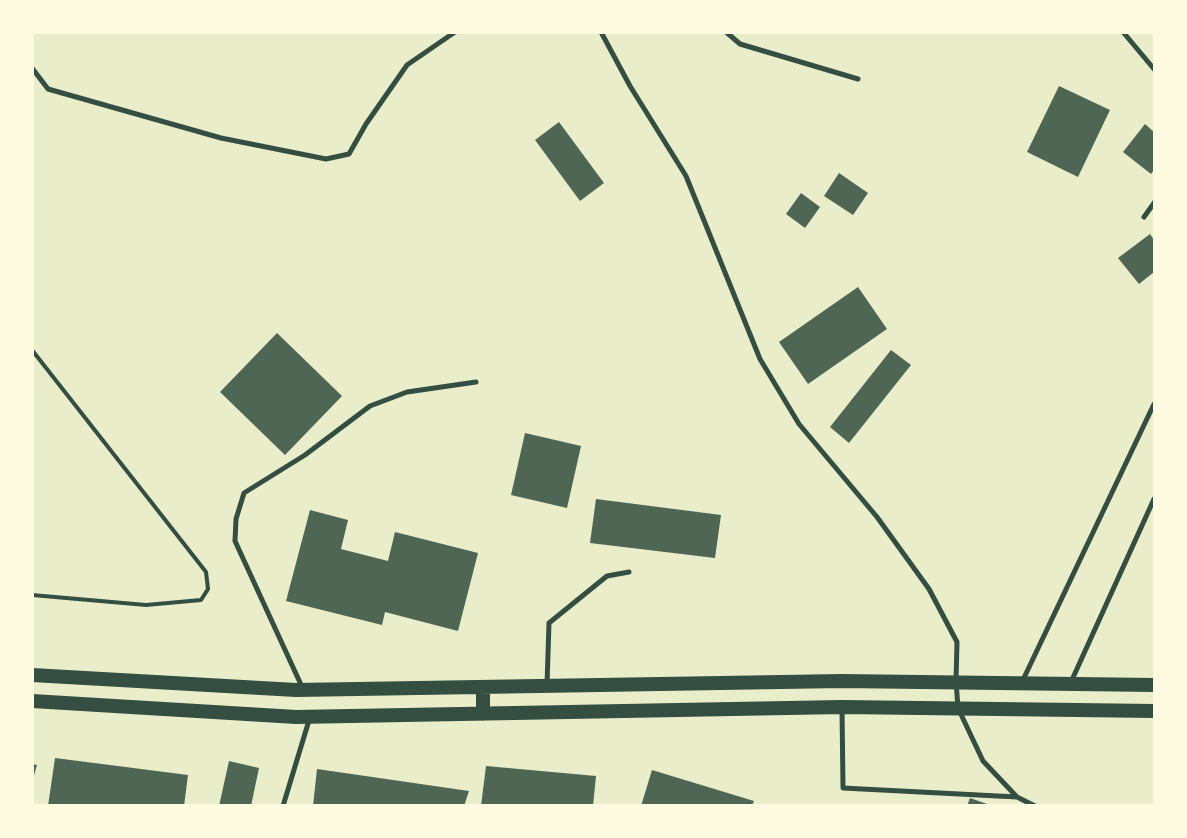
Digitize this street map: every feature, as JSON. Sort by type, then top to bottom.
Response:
[{"type":"highway","points":[[32,675],[304,690],[842,681],[1154,684]]},
{"type":"highway","points":[[483,687],[483,714]]},
{"type":"highway","points":[[32,701],[206,713],[310,717],[842,708],[1154,711]]},
{"type":"street","points":[[32,68],[48,89],[221,138],[326,159],[349,154],[366,124],[407,65],[455,32]]},
{"type":"street","points":[[601,32],[630,86],[686,176],[760,359],[799,424],[877,517],[929,589],[957,642],[956,681],[958,708],[983,760],[1017,797],[1036,806]]},
{"type":"street","points":[[726,32],[740,44],[858,79]]},
{"type":"street","points":[[1123,32],[1154,69]]},
{"type":"street","points":[[1144,217],[1154,202]]},
{"type":"street","points":[[304,690],[235,542],[236,519],[244,493],[305,455],[370,406],[407,392],[476,382]]},
{"type":"street","points":[[1022,682],[1154,404]]},
{"type":"street","points":[[1071,682],[1154,499]]},
{"type":"street","points":[[547,686],[549,623],[606,576],[629,572]]},
{"type":"street","points":[[842,708],[843,788],[1017,797]]},
{"type":"street","points":[[283,806],[310,717]]},
{"type":"lane","points":[[32,350],[206,572],[208,590],[201,600],[146,605],[32,595]]},
{"type":"building","points":[[1059,86],[1110,110],[1078,177],[1027,152]]},
{"type":"building","points":[[559,122],[604,183],[580,201],[535,140]]},
{"type":"building","points":[[1145,124],[1154,132],[1154,170],[1151,174],[1123,152]]},
{"type":"building","points":[[839,173],[868,193],[853,215],[824,196]]},
{"type":"building","points":[[801,193],[820,207],[805,228],[786,214]]},
{"type":"building","points":[[1150,234],[1154,240],[1154,272],[1139,284],[1118,258]]},
{"type":"building","points":[[858,287],[887,329],[808,384],[779,342]]},
{"type":"building","points":[[277,333],[342,396],[285,455],[220,392]]},
{"type":"building","points":[[891,350],[911,365],[849,443],[830,427]]},
{"type":"building","points":[[525,433],[581,446],[567,508],[511,495]]},
{"type":"building","points":[[596,499],[721,515],[715,558],[590,543]]},
{"type":"building","points":[[310,510],[348,520],[341,549],[388,561],[395,532],[478,553],[458,631],[385,612],[382,625],[286,601]]},
{"type":"building","points":[[55,758],[188,775],[184,806],[48,806]]},
{"type":"building","points":[[229,761],[259,768],[251,806],[219,806]]},
{"type":"building","points":[[32,764],[37,765],[33,779],[32,779]]},
{"type":"building","points":[[486,766],[596,776],[593,806],[481,806]]},
{"type":"building","points":[[317,769],[469,791],[464,806],[313,806]]},
{"type":"building","points":[[652,770],[754,801],[752,806],[641,806]]},
{"type":"building","points":[[970,798],[990,805],[990,806],[967,806]]}]
